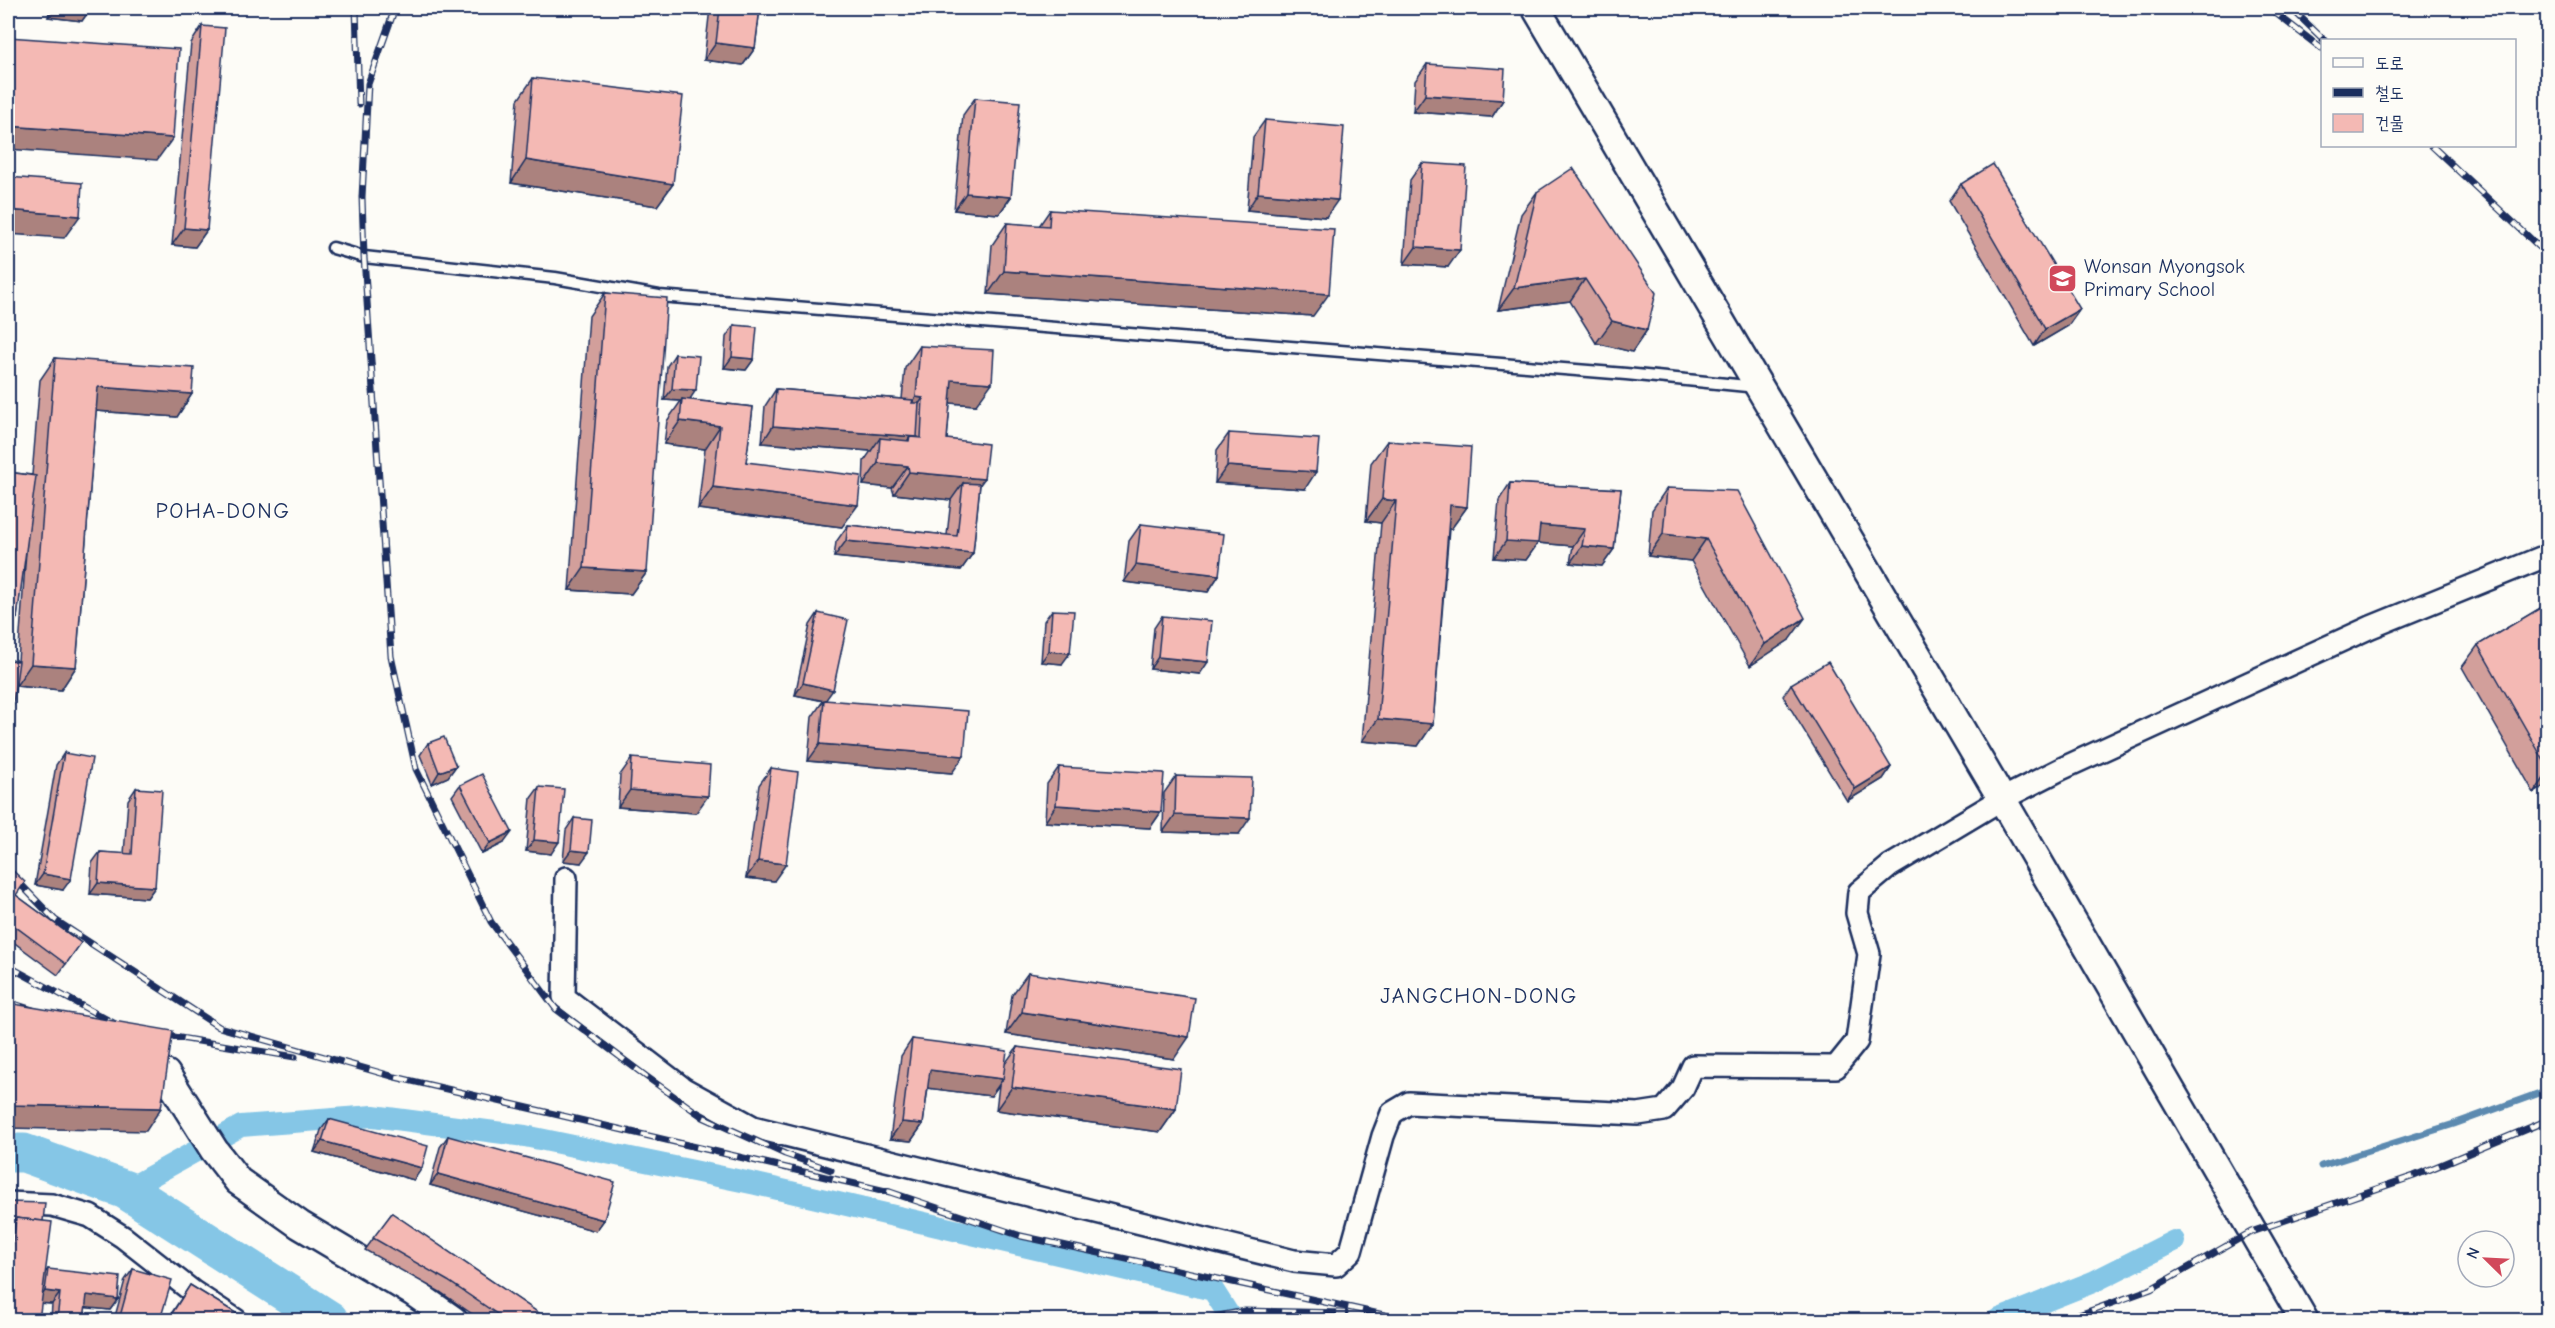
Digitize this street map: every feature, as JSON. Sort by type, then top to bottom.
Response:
[{"type":"street","points":[[1536,8],[2002,799],[2304,1320]]},
{"type":"street","points":[[566,878],[564,997],[684,1089],[753,1127],[1294,1261],[1336,1265],[1351,1251],[1383,1136],[1392,1113],[1409,1102],[1638,1114],[1664,1110],[1683,1088],[1693,1066],[1836,1067],[1857,1041],[1869,954],[1857,913],[1859,892],[1890,866],[2002,799],[2061,769],[2371,627],[2547,555]]},
{"type":"street","points":[[166,1074],[214,1150],[238,1180],[282,1212],[413,1292],[453,1320]]},
{"type":"street","points":[[8,1203],[52,1205],[90,1216],[123,1237],[176,1279],[236,1320]]},
{"type":"lane","points":[[333,248],[364,257],[555,278],[659,296],[1614,373],[1760,387]]},
{"type":"building","points":[[720,8],[760,8],[755,48],[716,43]]},
{"type":"building","points":[[202,26],[225,28],[207,230],[184,228]]},
{"type":"building","points":[[8,37],[179,49],[173,138],[8,126]]},
{"type":"building","points":[[1427,64],[1505,69],[1503,100],[1425,95]]},
{"type":"building","points":[[533,78],[683,96],[673,184],[526,160]]},
{"type":"building","points":[[975,98],[1020,102],[1011,197],[966,193]]},
{"type":"building","points":[[1265,120],[1344,127],[1338,200],[1258,193]]},
{"type":"building","points":[[1422,163],[1466,166],[1460,250],[1416,247]]},
{"type":"building","points":[[1993,164],[2080,309],[2045,329],[1961,184]]},
{"type":"building","points":[[1573,168],[1656,293],[1647,330],[1612,321],[1585,279],[1514,288],[1537,192]]},
{"type":"building","points":[[8,177],[82,183],[80,216],[8,210]]},
{"type":"building","points":[[1050,210],[1334,229],[1329,294],[1004,271],[1007,223],[1049,226]]},
{"type":"building","points":[[605,293],[667,298],[647,572],[584,568]]},
{"type":"building","points":[[734,325],[757,327],[754,359],[732,357]]},
{"type":"building","points":[[920,346],[994,350],[992,383],[952,380],[947,439],[988,444],[984,479],[909,472],[908,466],[878,463],[880,438],[909,441],[910,437],[921,438],[923,398],[916,397]]},
{"type":"building","points":[[675,354],[699,356],[696,390],[672,389]]},
{"type":"building","points":[[55,358],[194,368],[192,394],[98,387],[76,667],[31,664]]},
{"type":"building","points":[[776,389],[913,400],[912,403],[919,403],[917,437],[773,426]]},
{"type":"building","points":[[682,399],[753,407],[746,462],[861,476],[858,505],[713,487],[720,426],[680,421]]},
{"type":"building","points":[[1229,433],[1319,439],[1316,472],[1227,466]]},
{"type":"building","points":[[1387,441],[1471,447],[1467,507],[1450,505],[1433,724],[1378,719],[1396,501],[1382,499]]},
{"type":"building","points":[[8,472],[36,476],[17,618],[8,616]]},
{"type":"building","points":[[963,483],[980,484],[973,553],[846,541],[848,525],[957,536]]},
{"type":"building","points":[[1510,483],[1621,489],[1614,549],[1582,546],[1585,529],[1540,525],[1538,543],[1506,541]]},
{"type":"building","points":[[1667,488],[1737,491],[1805,618],[1765,644],[1706,539],[1663,534]]},
{"type":"building","points":[[1141,524],[1224,534],[1219,575],[1136,565]]},
{"type":"building","points":[[2547,604],[2547,766],[2478,645]]},
{"type":"building","points":[[1052,610],[1074,611],[1070,653],[1049,651]]},
{"type":"building","points":[[818,613],[848,620],[833,690],[803,683]]},
{"type":"building","points":[[1162,616],[1212,621],[1208,662],[1158,657]]},
{"type":"building","points":[[8,660],[19,661],[13,704],[8,703]]},
{"type":"building","points":[[1828,662],[1891,767],[1855,789],[1791,684]]},
{"type":"building","points":[[824,700],[968,711],[964,756],[820,744]]},
{"type":"building","points":[[444,737],[456,766],[439,772],[428,743]]},
{"type":"building","points":[[64,753],[92,758],[71,879],[43,874]]},
{"type":"building","points":[[632,758],[710,765],[708,796],[630,790]]},
{"type":"building","points":[[1059,767],[1164,773],[1161,812],[1056,805]]},
{"type":"building","points":[[771,768],[798,772],[786,864],[758,861]]},
{"type":"building","points":[[482,774],[512,832],[490,843],[460,785]]},
{"type":"building","points":[[1176,776],[1252,778],[1250,818],[1175,815]]},
{"type":"building","points":[[539,787],[564,789],[559,842],[534,840]]},
{"type":"building","points":[[136,788],[162,790],[155,887],[98,883],[100,852],[132,854]]},
{"type":"building","points":[[574,818],[592,820],[589,852],[571,850]]},
{"type":"building","points":[[8,866],[25,882],[16,895],[81,943],[66,964],[8,921]]},
{"type":"building","points":[[1028,973],[1195,998],[1189,1037],[1022,1012]]},
{"type":"building","points":[[8,1003],[173,1031],[161,1108],[8,1105]]},
{"type":"building","points":[[912,1039],[1007,1051],[1003,1079],[930,1070],[923,1124],[902,1122]]},
{"type":"building","points":[[1017,1047],[1181,1069],[1176,1109],[1012,1087]]},
{"type":"building","points":[[329,1119],[428,1146],[422,1168],[322,1141]]},
{"type":"building","points":[[448,1136],[615,1182],[604,1220],[438,1174]]},
{"type":"building","points":[[8,1202],[45,1203],[43,1221],[16,1218],[8,1224]]},
{"type":"building","points":[[392,1213],[549,1320],[506,1320],[448,1281],[373,1238]]},
{"type":"building","points":[[16,1218],[52,1222],[39,1320],[8,1320],[8,1282]]},
{"type":"building","points":[[48,1269],[120,1277],[118,1299],[87,1295],[84,1320],[57,1320],[60,1293],[45,1291]]},
{"type":"building","points":[[133,1269],[172,1280],[160,1320],[119,1320]]},
{"type":"building","points":[[190,1285],[247,1320],[180,1320],[171,1315]]},
{"type":"waterway","points":[[2321,1166],[2454,1124],[2548,1090]]},
{"type":"waterway","points":[[126,1190],[241,1126],[373,1116],[525,1136],[756,1184],[1213,1290],[1232,1320]]},
{"type":"waterway","points":[[8,1153],[24,1153],[126,1190],[329,1320]]},
{"type":"waterway","points":[[1997,1320],[2093,1282],[2174,1241]]},
{"type":"railway","points":[[356,8],[359,104]]},
{"type":"railway","points":[[395,8],[368,84],[362,197],[391,656],[416,769],[491,922],[556,1009],[703,1117],[785,1154],[831,1170]]},
{"type":"railway","points":[[2269,8],[2321,48]]},
{"type":"railway","points":[[2291,8],[2323,39]]},
{"type":"railway","points":[[2433,147],[2548,255]]},
{"type":"railway","points":[[8,871],[55,920],[219,1027],[395,1077],[890,1192],[1021,1236],[1407,1320]]},
{"type":"railway","points":[[8,966],[121,1027]]},
{"type":"railway","points":[[8,1002],[33,1010]]},
{"type":"railway","points":[[156,1034],[295,1057]]},
{"type":"railway","points":[[2065,1320],[2151,1289],[2251,1232],[2414,1176],[2548,1120]]},
{"type":"railway","points":[[1198,1320],[1245,1311],[1345,1313]]},
{"type":"place","name":"Wonsan Myongsok Primary School","points":[[2063,278]]},
{"type":"district","name":"POHA-DONG","points":[[223,510]]},
{"type":"district","name":"JANGCHON-DONG","points":[[1479,995]]}]
